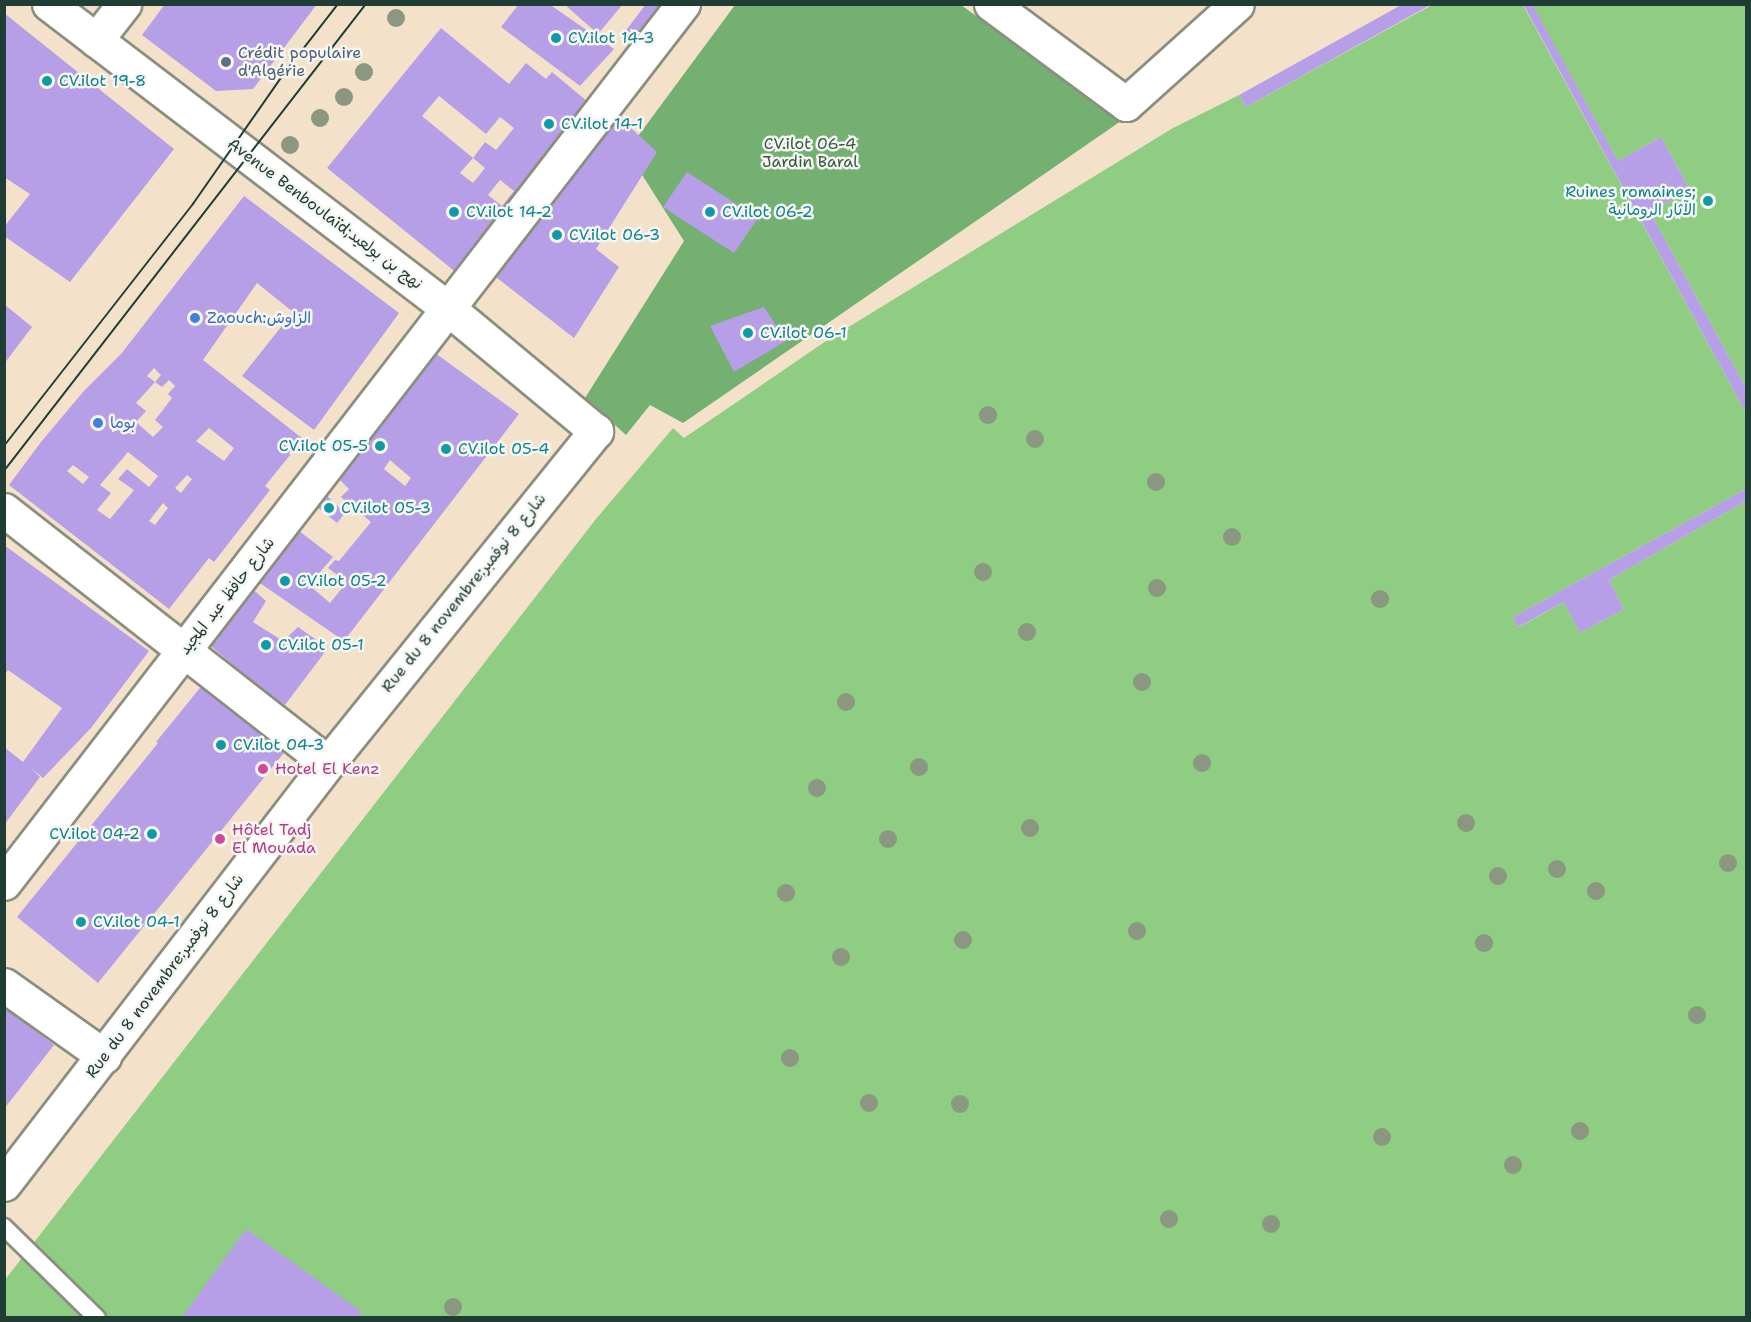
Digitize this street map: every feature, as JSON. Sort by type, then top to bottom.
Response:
[{"type":"street","name":"Avenue Benboulaïd;نهج بن بولعيد","points":[[49,4],[450,310],[596,430]]},
{"type":"street","points":[[96,40],[124,4]]},
{"type":"street","name":"شارع حافظ عبد المجيد","points":[[4,884],[450,310],[683,4]]},
{"type":"street","points":[[991,4],[1126,104],[1237,4]]},
{"type":"street","name":"Rue du 8 novembre;شارع 8 نوفمبر","points":[[4,1184],[328,763],[596,430]]},
{"type":"street","points":[[4,510],[328,763]]},
{"type":"street","points":[[4,985],[104,1056]]},
{"type":"lane","points":[[4,1227],[97,1317]]},
{"type":"green space","name":"CV.ilot 06-4 Jardin Baral","points":[[735,5],[961,5],[1121,121],[683,423],[650,405],[626,435],[585,398],[684,241],[627,151]]},
{"type":"green space","points":[[1432,5],[1523,5],[1746,413],[1746,489],[1513,617],[1519,627],[1564,602],[1580,633],[1624,609],[1609,580],[1746,501],[1746,1317],[5,1318],[4,1281],[596,519],[673,428],[684,438],[829,339],[1173,128],[1239,95],[1246,107]]},
{"type":"green space","name":"Ruines romaines; الآثار الرومانية","points":[[1532,5],[1746,5],[1746,388],[1650,212],[1690,190],[1661,137],[1618,161]]},
{"type":"building","name":"Crédit populaire d'Algérie","points":[[165,4],[317,4],[253,89],[216,91],[142,35]]},
{"type":"building","name":"CV.ilot 14-3","points":[[519,4],[549,4],[614,49],[580,86],[501,27]]},
{"type":"building","points":[[564,4],[623,4],[598,34]]},
{"type":"building","points":[[646,4],[677,4],[644,48],[624,33]]},
{"type":"building","points":[[1403,4],[1432,4],[1246,107],[1239,95]]},
{"type":"building","points":[[1523,4],[1532,4],[1618,161],[1661,137],[1690,190],[1650,212],[1746,388],[1746,413]]},
{"type":"building","name":"CV.ilot 19-8","points":[[4,13],[174,149],[70,282],[4,236],[4,227],[30,194],[4,177]]},
{"type":"building","name":"CV.ilot 14-1","points":[[441,28],[509,84],[526,63],[546,79],[552,72],[599,111],[463,278],[327,168]],"holes":[[[439,96],[486,134],[500,117],[514,128],[496,150],[485,142],[473,158],[422,116]],[[473,158],[485,168],[473,183],[460,173]],[[500,180],[514,191],[502,206],[488,195]]]},
{"type":"building","name":"CV.ilot 06-3","points":[[619,117],[657,152],[596,249],[619,267],[574,338],[487,270],[550,195],[556,200]]},
{"type":"building","name":"CV.ilot 06-2","points":[[687,172],[758,218],[734,253],[663,207]]},
{"type":"building","points":[[244,196],[399,313],[314,430],[242,376],[293,312],[257,283],[203,360],[303,439],[265,486],[270,490],[214,562],[209,558],[169,609],[9,485],[83,392],[121,354]],"holes":[[[154,368],[161,375],[155,382],[147,376]],[[169,380],[175,386],[168,394],[172,398],[155,420],[163,427],[153,437],[136,422],[146,411],[136,403],[155,382],[162,387]],[[209,428],[234,448],[224,461],[196,441]],[[128,452],[158,476],[149,487],[127,469],[118,479],[134,490],[110,519],[97,510],[111,493],[100,485]],[[73,465],[89,477],[83,484],[67,471]],[[187,475],[192,479],[181,493],[175,488]],[[163,503],[168,508],[155,525],[149,521]]]},
{"type":"building","points":[[4,304],[32,327],[4,364]]},
{"type":"building","name":"CV.ilot 06-1","points":[[764,307],[786,341],[734,372],[710,326]]},
{"type":"building","points":[[431,350],[519,414],[344,641],[254,579],[294,527],[333,557],[309,585],[330,603],[347,582],[328,568],[335,560],[339,561],[371,522],[341,497],[349,489],[336,476]],"holes":[[[390,460],[411,478],[405,486],[384,469]]]},
{"type":"building","points":[[1746,489],[1746,501],[1609,580],[1624,609],[1580,633],[1564,602],[1518,627],[1513,617]]},
{"type":"building","name":"CV.ilot 05-3","points":[[322,491],[345,513],[337,523],[312,503]]},
{"type":"building","points":[[4,545],[149,651],[91,728],[43,778],[31,768],[40,777],[4,825],[4,747],[23,762],[62,708],[8,670],[4,675]]},
{"type":"building","name":"CV.ilot 05-1","points":[[247,584],[266,601],[253,622],[283,641],[298,627],[328,648],[285,705],[260,688],[205,641]]},
{"type":"building","points":[[204,683],[287,749],[145,925],[137,920],[144,926],[98,983],[17,917]]},
{"type":"building","points":[[4,1007],[54,1045],[4,1109]]},
{"type":"building","points":[[246,1229],[362,1312],[359,1317],[183,1316]]},
{"type":"tram line","points":[[4,446],[193,204],[283,75],[338,4]]},
{"type":"tram line","points":[[4,471],[366,4]]},
{"type":"place","name":"CV.ilot 14-3","points":[[556,38]]},
{"type":"place","name":"Crédit populaire d'Algérie","points":[[226,62]]},
{"type":"place","name":"CV.ilot 19-8","points":[[47,81]]},
{"type":"place","name":"CV.ilot 14-1","points":[[549,124]]},
{"type":"place","name":"Ruines romaines; الآثار الرومانية","points":[[1708,201]]},
{"type":"place","name":"CV.ilot 14-2","points":[[454,212]]},
{"type":"place","name":"CV.ilot 06-2","points":[[710,212]]},
{"type":"place","name":"CV.ilot 06-3","points":[[557,235]]},
{"type":"place","name":"Zaouch:الزاوش","points":[[195,318]]},
{"type":"place","name":"CV.ilot 06-1","points":[[748,333]]},
{"type":"place","name":"بوما","points":[[98,423]]},
{"type":"place","name":"CV.ilot 05-5","points":[[380,446]]},
{"type":"place","name":"CV.ilot 05-4","points":[[446,449]]},
{"type":"place","name":"CV.ilot 05-3","points":[[329,508]]},
{"type":"place","name":"CV.ilot 05-2","points":[[285,581]]},
{"type":"place","name":"CV.ilot 05-1","points":[[266,645]]},
{"type":"place","name":"CV.ilot 04-3","points":[[221,745]]},
{"type":"place","name":"Hotel El Kenz","points":[[263,769]]},
{"type":"place","name":"CV.ilot 04-2","points":[[152,834]]},
{"type":"place","name":"Hôtel Tadj El Mouada","points":[[220,839]]},
{"type":"place","name":"CV.ilot 04-1","points":[[81,922]]}]
